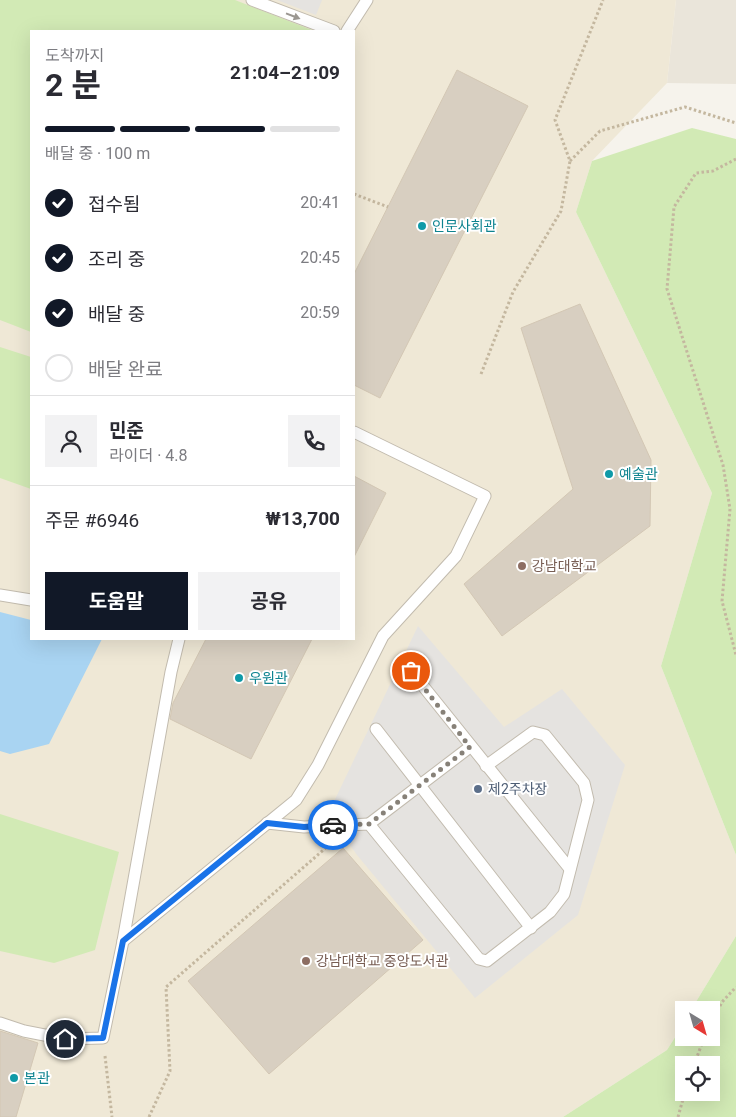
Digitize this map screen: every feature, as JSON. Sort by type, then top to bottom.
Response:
[{"type":"lane","points":[[252,0],[331,30]]},
{"type":"lane","points":[[349,30],[365,1]]},
{"type":"lane","points":[[123,941],[296,800],[318,765],[383,636],[456,556],[485,496],[355,432]]},
{"type":"lane","points":[[0,595],[30,600]]},
{"type":"lane","points":[[0,1023],[24,1031],[65,1039],[103,1038],[123,941],[170,672],[179,640]]},
{"type":"lane","points":[[411,671],[470,747],[570,869]]},
{"type":"lane","points":[[376,729],[532,928]]},
{"type":"lane","points":[[369,824],[479,960],[487,961],[532,928],[550,912],[564,894],[588,800],[584,783],[545,735],[533,732],[486,766]]},
{"type":"lane","points":[[267,823],[304,827],[369,824],[470,747]]},
{"type":"path","points":[[481,374],[513,292],[561,211],[570,161],[555,120],[603,0]]},
{"type":"path","points":[[570,161],[600,131],[685,107],[736,123]]},
{"type":"path","points":[[736,158],[713,171],[696,173],[674,207],[666,289],[723,465],[730,509],[722,601],[736,655]]},
{"type":"path","points":[[355,194],[388,207]]},
{"type":"path","points":[[149,1117],[170,1071],[166,987],[353,824]]},
{"type":"path","points":[[720,1006],[736,987]]},
{"type":"path","points":[[103,1038],[112,1117]]},
{"type":"path","points":[[678,1117],[682,1101]]},
{"type":"shaded area","name":"강남대학교","points":[[0,0],[676,0],[667,83],[592,161],[576,212],[712,493],[661,666],[736,855],[736,936],[696,1001],[675,1001],[675,1037],[667,1050],[563,1117],[0,1117]]},
{"type":"shaded area","points":[[277,0],[322,0],[316,15]]},
{"type":"shaded area","points":[[676,0],[736,0],[736,84],[667,83]]},
{"type":"shaded area","name":"제2주차장","points":[[418,626],[504,727],[562,689],[625,765],[578,915],[475,998],[357,855],[328,814]]},
{"type":"green space","points":[[0,0],[235,0],[312,30],[30,30],[30,332],[0,320]]},
{"type":"green space","points":[[692,128],[736,139],[736,855],[661,666],[712,493],[576,212],[592,161]]},
{"type":"green space","points":[[0,347],[30,357],[30,489],[0,478]]},
{"type":"green space","points":[[0,814],[119,852],[95,950],[54,963],[0,951]]},
{"type":"green space","points":[[736,936],[736,1117],[563,1117],[667,1050],[675,1037],[675,1046],[720,1046],[720,1001],[696,1001]]},
{"type":"water","points":[[0,612],[30,620],[30,640],[101,640],[49,744],[10,754],[0,751]]},
{"type":"building","name":"인문사회관","points":[[457,70],[528,106],[380,398],[355,386],[355,272]]},
{"type":"building","name":"예술관","points":[[580,304],[651,460],[650,526],[502,636],[464,584],[573,489],[521,328]]},
{"type":"building","points":[[355,477],[386,493],[355,555]]},
{"type":"building","name":"우원관","points":[[205,640],[311,640],[251,759],[170,719],[173,703]]},
{"type":"building","name":"강남대학교 중앙도서관","points":[[343,848],[423,940],[269,1074],[188,981]]},
{"type":"building","name":"본관","points":[[0,1031],[38,1043],[16,1117],[0,1117]]},
{"type":"way so far","points":[[333,825],[369,824],[470,747],[411,671]]},
{"type":"place","name":"인문사회관","points":[[422,226]]},
{"type":"place","name":"예술관","points":[[609,474]]},
{"type":"place","name":"강남대학교","points":[[522,566]]},
{"type":"place","name":"우원관","points":[[239,678]]},
{"type":"place","name":"제2주차장","points":[[478,789]]},
{"type":"place","name":"강남대학교 중앙도서관","points":[[306,961]]},
{"type":"place","name":"본관","points":[[14,1078]]},
{"type":"route","points":[[65,1039],[103,1038],[123,941],[267,823],[304,827],[333,825]]}]
